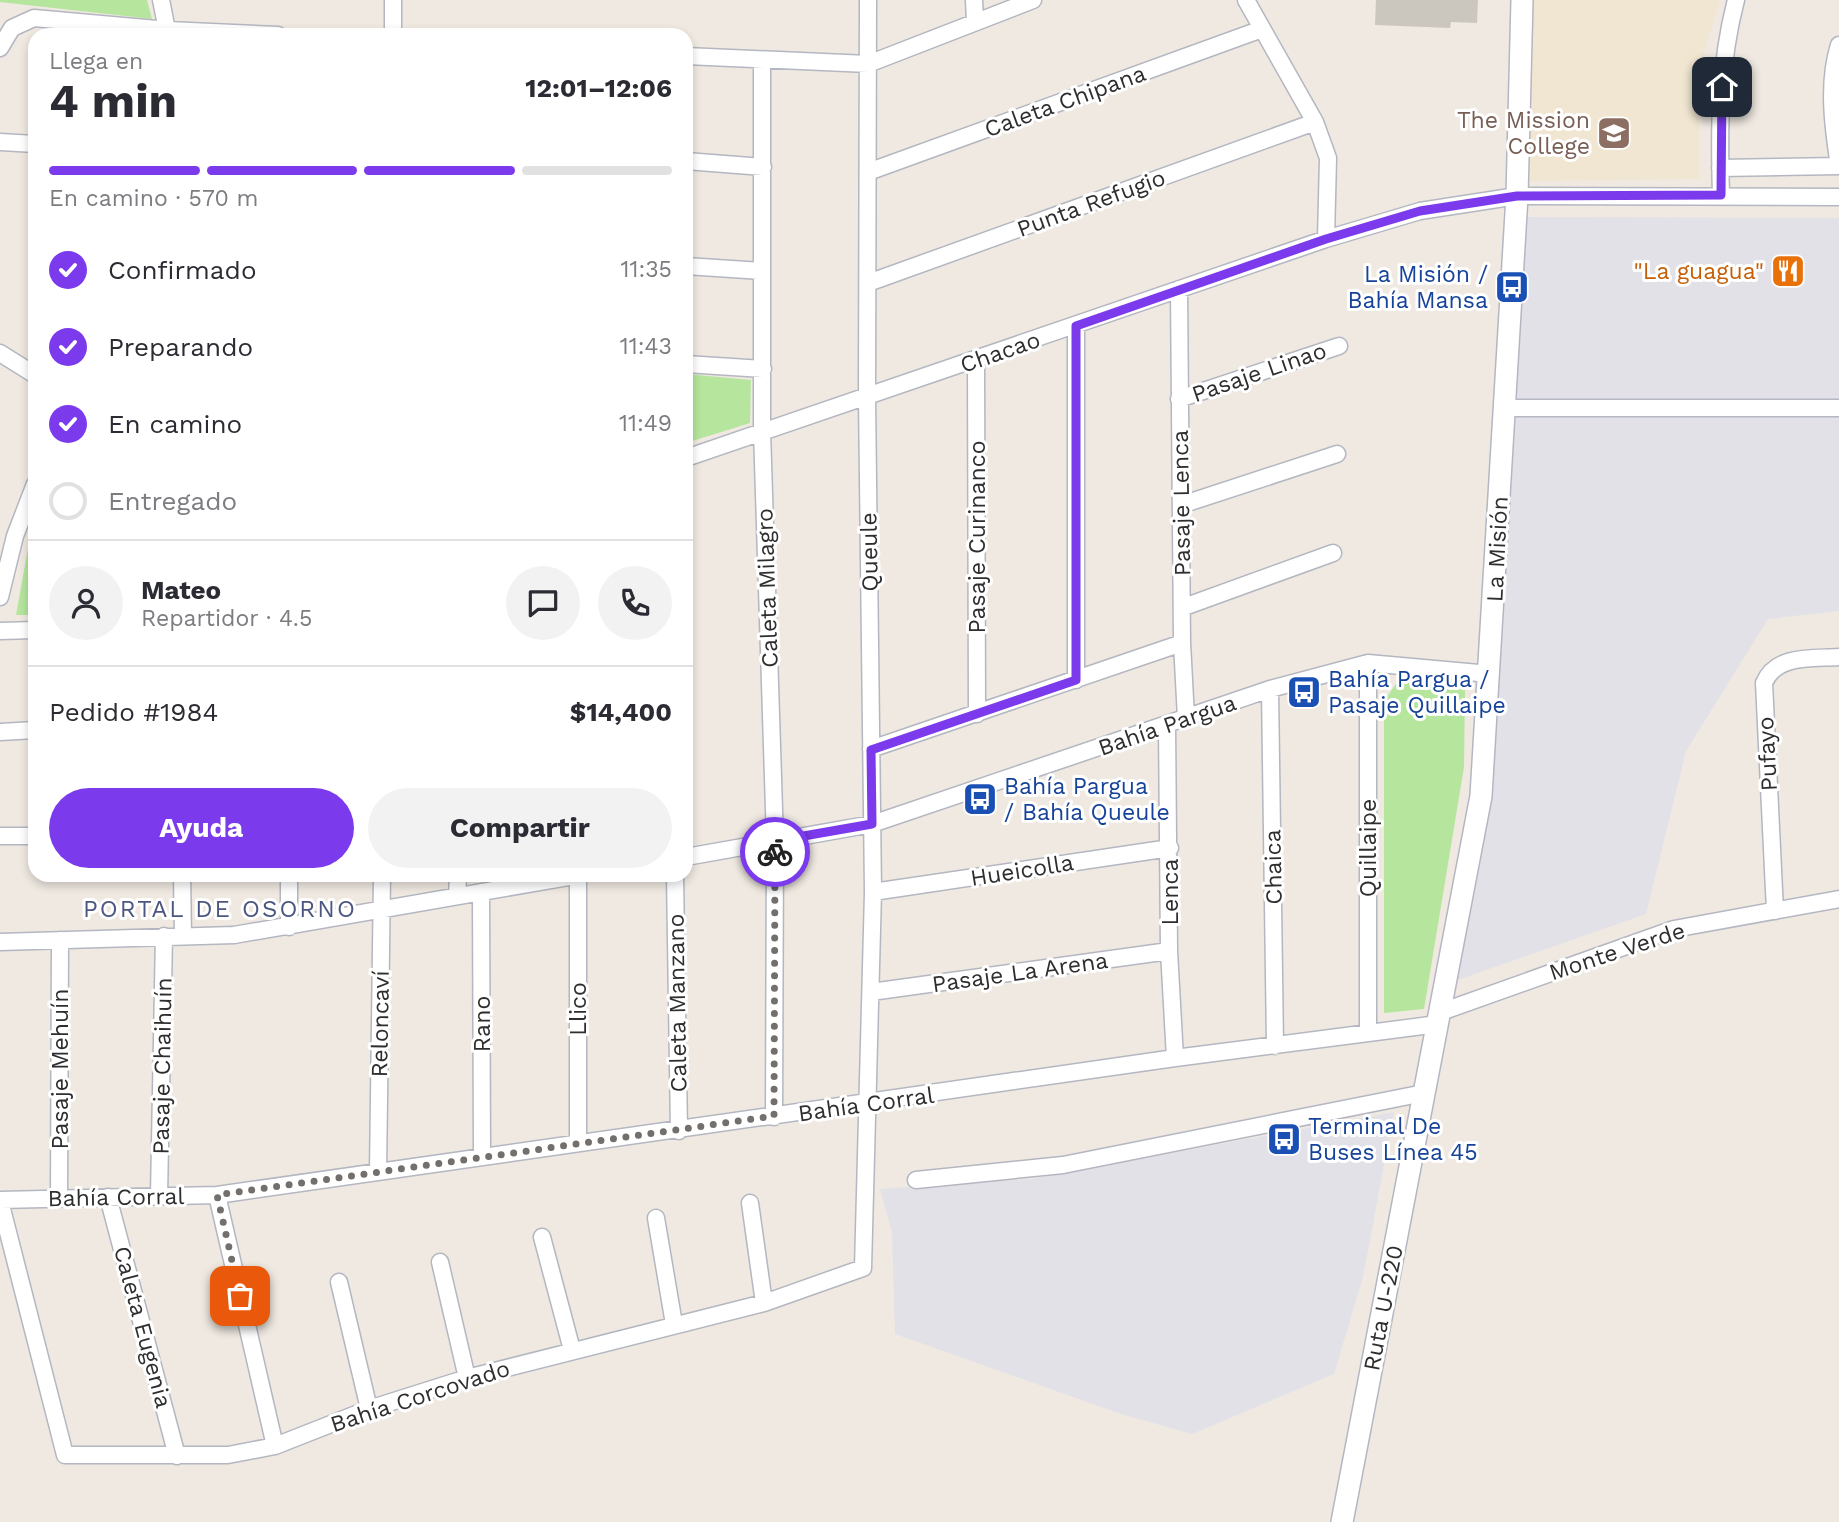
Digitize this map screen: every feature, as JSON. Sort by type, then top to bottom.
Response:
[{"type":"street","points":[[161,0],[167,28]]},
{"type":"street","points":[[393,0],[393,28]]},
{"type":"street","name":"Queule","points":[[868,0],[867,397],[873,892],[869,1104]]},
{"type":"street","points":[[974,0],[975,22]]},
{"type":"street","points":[[693,56],[868,64],[1033,0]]},
{"type":"street","points":[[1246,0],[1315,122],[1328,158],[1326,239]]},
{"type":"street","name":"La Misión","points":[[1424,1093],[1481,796],[1517,196],[1522,0]]},
{"type":"street","points":[[1721,195],[1724,44],[1736,0]]},
{"type":"street","points":[[0,48],[12,28],[34,18],[130,28]]},
{"type":"street","name":"Caleta Chipana","points":[[868,172],[1262,29]]},
{"type":"street","points":[[1720,168],[1839,166],[1834,135],[1832,66],[1839,45]]},
{"type":"street","name":"Caleta Milagro","points":[[762,60],[762,431],[775,841],[774,1116]]},
{"type":"street","name":"Punta Refugio","points":[[867,283],[1315,122]]},
{"type":"street","points":[[0,142],[28,144]]},
{"type":"street","points":[[693,162],[763,167]]},
{"type":"street","name":"Chacao","points":[[693,456],[1326,239],[1420,211],[1517,196],[1839,197]]},
{"type":"street","points":[[693,266],[762,271]]},
{"type":"street","name":"Pasaje Lenca","points":[[1180,289],[1184,607],[1182,643],[1186,718]]},
{"type":"street","points":[[1076,326],[1076,680]]},
{"type":"street","name":"Pasaje Linao","points":[[1180,399],[1339,345]]},
{"type":"street","points":[[0,353],[28,371]]},
{"type":"street","name":"Pasaje Curinanco","points":[[976,360],[977,713]]},
{"type":"street","points":[[693,364],[763,369]]},
{"type":"street","points":[[1504,408],[1839,408]]},
{"type":"street","points":[[1181,505],[1337,454]]},
{"type":"street","points":[[0,597],[7,536],[28,497]]},
{"type":"street","points":[[1184,607],[1333,553]]},
{"type":"street","points":[[0,631],[28,630]]},
{"type":"street","points":[[871,750],[1182,643]]},
{"type":"street","name":"Pufayo","points":[[1775,911],[1764,682],[1772,669],[1786,661],[1839,657]]},
{"type":"street","name":"Bahía Pargua","points":[[693,856],[872,824],[1270,689],[1368,663],[1490,674]]},
{"type":"street","name":"Quillaipe","points":[[1368,663],[1368,1033]]},
{"type":"street","name":"Chaica","points":[[1270,689],[1275,1045]]},
{"type":"street","name":"Lenca","points":[[1167,725],[1169,951],[1175,1058]]},
{"type":"street","points":[[0,732],[28,730]]},
{"type":"street","points":[[0,836],[28,836]]},
{"type":"street","name":"Hueicolla","points":[[873,892],[1170,848]]},
{"type":"street","points":[[182,882],[183,936]]},
{"type":"street","points":[[289,882],[289,927]]},
{"type":"street","name":"Reloncaví","points":[[378,1172],[382,882]]},
{"type":"street","points":[[457,896],[458,882]]},
{"type":"street","points":[[0,942],[234,935],[534,882]]},
{"type":"street","name":"Llico","points":[[578,1143],[579,882]]},
{"type":"street","name":"Caleta Manzano","points":[[675,882],[679,1131]]},
{"type":"street","name":"Rano","points":[[481,892],[482,1156]]},
{"type":"street","name":"Monte Verde","points":[[1440,1018],[1674,929],[1839,899]]},
{"type":"street","name":"Pasaje Chaihuín","points":[[159,1196],[164,936]]},
{"type":"street","name":"Pasaje Mehuín","points":[[60,940],[60,1199]]},
{"type":"street","name":"Pasaje La Arena","points":[[871,992],[1169,951]]},
{"type":"street","name":"Bahía Corral","points":[[0,1200],[217,1195],[869,1104],[1175,1058],[1368,1033],[1440,1018]]},
{"type":"street","points":[[916,1180],[1063,1165],[1424,1093]]},
{"type":"street","name":"Ruta U-220","points":[[1342,1522],[1424,1093]]},
{"type":"street","name":"Bahía Corcovado","points":[[0,1200],[65,1455],[228,1455],[275,1446],[369,1409],[467,1378],[764,1303],[863,1268],[869,1104]]},
{"type":"street","points":[[217,1195],[275,1446]]},
{"type":"street","name":"Caleta Eugenia","points":[[108,1197],[177,1456]]},
{"type":"street","points":[[750,1203],[764,1303]]},
{"type":"street","points":[[656,1218],[674,1324]]},
{"type":"street","points":[[542,1237],[572,1350]]},
{"type":"street","points":[[440,1262],[467,1378]]},
{"type":"street","points":[[339,1282],[369,1409]]},
{"type":"shaded area","name":"The Mission College","points":[[1532,0],[1720,0],[1705,48],[1699,87],[1699,179],[1527,181]]},
{"type":"shaded area","points":[[1523,217],[1839,218],[1839,611],[1768,619],[1686,751],[1646,914],[1455,981]]},
{"type":"shaded area","points":[[1394,1112],[1363,1277],[1334,1374],[1192,1434],[1121,1414],[895,1334],[892,1232],[880,1189],[1031,1179]]},
{"type":"green space","points":[[147,0],[152,19],[0,2]]},
{"type":"green space","points":[[693,375],[751,380],[750,423],[693,441]]},
{"type":"green space","points":[[28,548],[28,615],[16,615]]},
{"type":"green space","points":[[1398,681],[1437,683],[1465,690],[1464,767],[1424,1009],[1384,1013],[1384,701]]},
{"type":"building","points":[[1376,0],[1478,0],[1477,23],[1451,22],[1450,28],[1375,25]]},
{"type":"way so far","points":[[240,1296],[217,1195],[774,1116],[775,852]]},
{"type":"place","name":"The Mission College","points":[[1614,133]]},
{"type":"place","name":"\"La guagua\"","points":[[1788,271]]},
{"type":"place","name":"La Misión / Bahía Mansa","points":[[1512,287]]},
{"type":"place","name":"Bahía Pargua / Pasaje Quillaipe","points":[[1304,692]]},
{"type":"place","name":"Bahía Pargua / Bahía Queule","points":[[980,799]]},
{"type":"place","name":"Terminal De Buses Línea 45","points":[[1284,1139]]},
{"type":"district","name":"PORTAL DE OSORNO","points":[[220,909]]},
{"type":"route","points":[[775,852],[775,841],[872,824],[871,750],[1076,680],[1076,326],[1326,239],[1420,211],[1517,196],[1721,195],[1722,87]]}]
